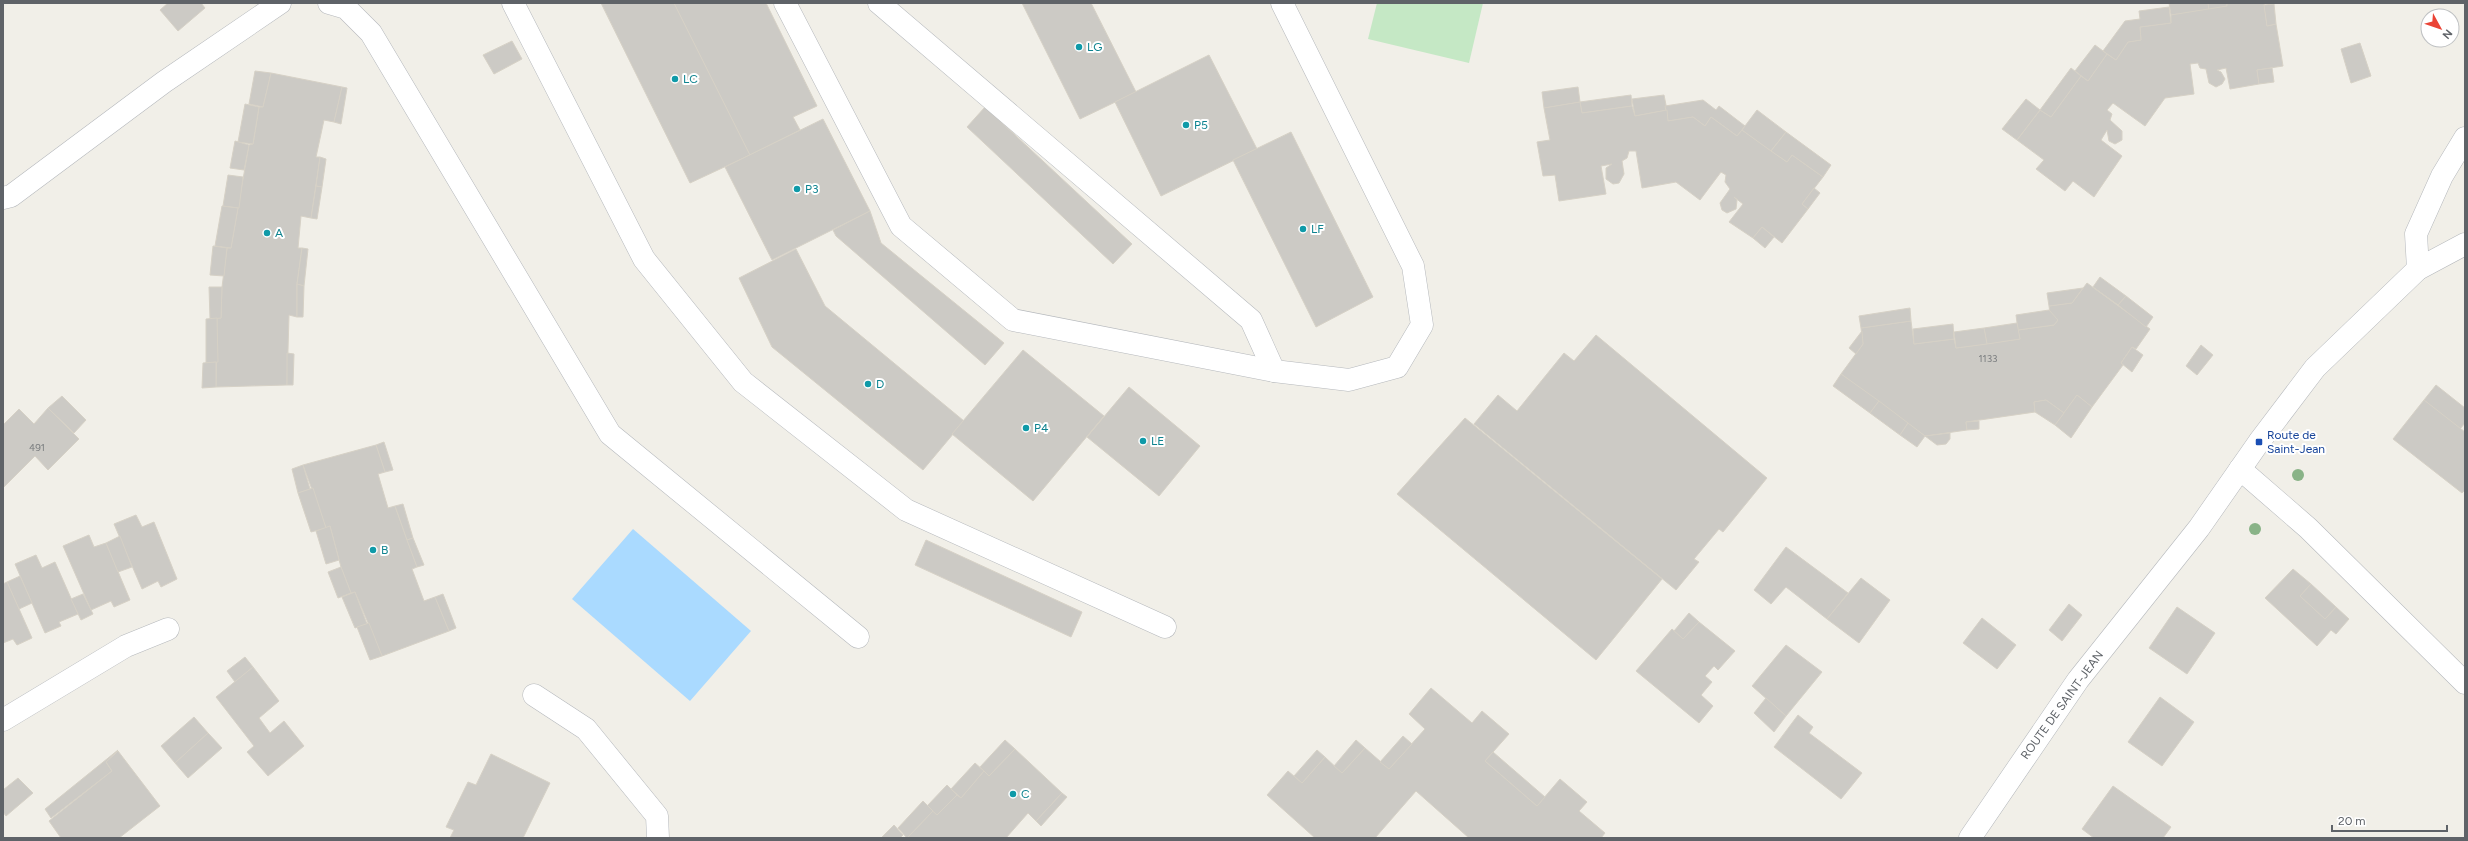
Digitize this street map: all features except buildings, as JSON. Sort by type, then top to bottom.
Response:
[{"type":"street","points":[[3,198],[11,196],[164,82],[280,3]]},
{"type":"street","points":[[329,3],[346,8],[371,33],[610,434],[858,637]]},
{"type":"street","points":[[513,3],[644,259],[743,382],[906,510],[1165,627]]},
{"type":"street","points":[[784,3],[901,226],[1013,320],[1274,371],[1349,380],[1396,367],[1422,325],[1413,266],[1282,3]]},
{"type":"street","points":[[879,3],[1251,320],[1274,371]]},
{"type":"street","points":[[2418,269],[2416,234],[2442,176],[2465,138]]},
{"type":"street","name":"ROUTE DE SAINT-JEAN","points":[[1970,838],[2078,680],[2199,528],[2240,469],[2315,368],[2418,269],[2465,244]]},
{"type":"street","points":[[2240,469],[2308,528],[2465,683]]},
{"type":"street","points":[[3,720],[126,646],[168,629]]},
{"type":"street","points":[[534,695],[586,729],[657,816],[658,838]]},
{"type":"green space","points":[[1377,3],[1483,3],[1469,63],[1368,39]]},
{"type":"water","points":[[633,529],[751,631],[690,701],[572,599]]},
{"type":"place","name":"LG","points":[[1079,47]]},
{"type":"place","name":"LC","points":[[675,79]]},
{"type":"place","name":"P5","points":[[1186,125]]},
{"type":"place","name":"P3","points":[[797,189]]},
{"type":"place","name":"LF","points":[[1303,229]]},
{"type":"place","name":"A","points":[[267,233]]},
{"type":"place","name":"D","points":[[868,384]]},
{"type":"place","name":"P4","points":[[1026,428]]},
{"type":"place","name":"LE","points":[[1143,441]]},
{"type":"place","name":"Route de Saint-Jean","points":[[2259,442]]},
{"type":"place","name":"B","points":[[373,550]]},
{"type":"place","name":"C","points":[[1013,794]]}]
